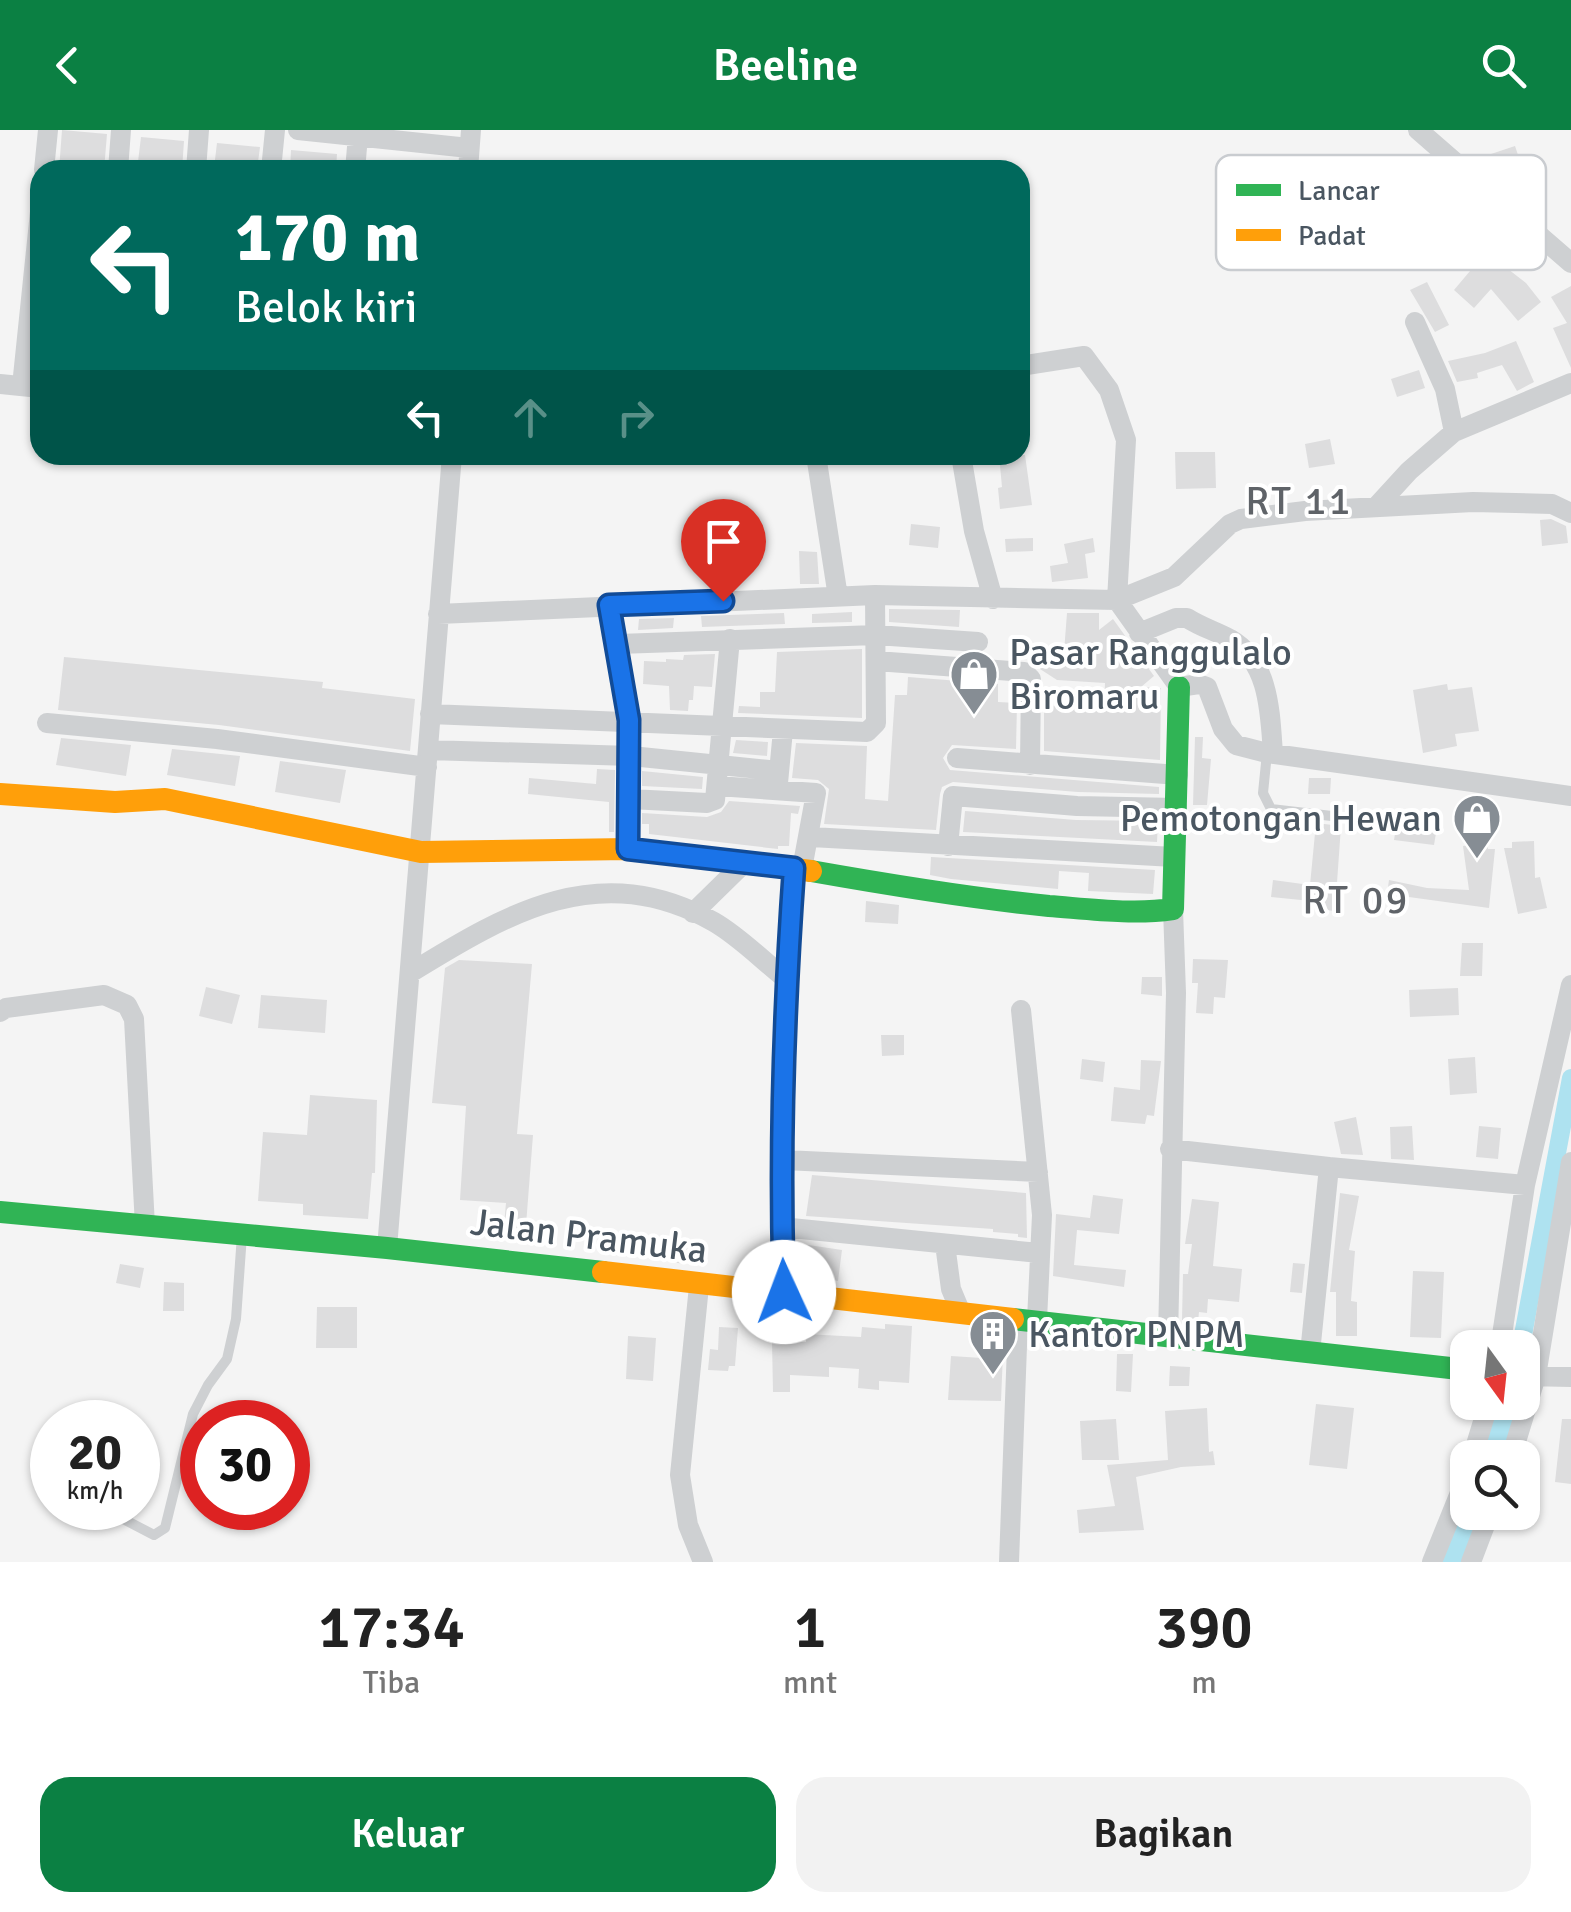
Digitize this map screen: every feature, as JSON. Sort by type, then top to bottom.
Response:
[{"type":"street","points":[[45,160],[48,130]]},
{"type":"street","points":[[119,160],[121,130]]},
{"type":"street","points":[[197,160],[199,130]]},
{"type":"street","points":[[273,160],[276,130]]},
{"type":"street","points":[[298,130],[470,139]]},
{"type":"street","points":[[1418,130],[1447,155]]},
{"type":"street","points":[[357,160],[358,136]]},
{"type":"street","points":[[1546,241],[1571,263]]},
{"type":"street","points":[[1415,322],[1445,389],[1454,432]]},
{"type":"street","points":[[1030,364],[1084,356],[1110,390],[1126,440],[1117,600],[1179,688],[1168,1337]]},
{"type":"street","points":[[1376,507],[1409,471],[1454,432],[1571,383]]},
{"type":"street","points":[[0,384],[30,387]]},
{"type":"street","points":[[387,1248],[451,465]]},
{"type":"street","points":[[818,465],[838,597]]},
{"type":"street","points":[[963,465],[974,531],[994,598]]},
{"type":"street","points":[[438,614],[875,596],[1117,600],[1174,578],[1230,524],[1241,519],[1376,507],[1526,501],[1552,504],[1571,513]]},
{"type":"street","points":[[430,714],[862,732],[873,729],[876,723],[875,596]]},
{"type":"street","points":[[609,605],[629,720],[628,849]]},
{"type":"street","points":[[1140,633],[1176,618],[1187,618],[1245,650],[1256,665],[1269,700],[1270,754]]},
{"type":"street","points":[[618,644],[876,635],[978,642]]},
{"type":"street","points":[[630,799],[711,802],[716,798],[730,640]]},
{"type":"street","points":[[876,661],[1024,672],[1031,679],[1030,765]]},
{"type":"street","points":[[1179,688],[1199,684],[1207,687],[1223,729],[1236,745],[1270,754],[1571,796]]},
{"type":"street","points":[[547,753],[549,718]]},
{"type":"street","points":[[47,723],[427,758],[547,753],[718,763],[816,793],[811,837],[798,868],[786,979],[784,1292]]},
{"type":"street","points":[[778,781],[783,730]]},
{"type":"street","points":[[957,758],[1178,775]]},
{"type":"street","points":[[717,786],[778,781]]},
{"type":"street","points":[[0,794],[115,802],[165,799],[421,852],[628,849],[798,868],[949,896],[1076,908],[1153,912],[1173,908]]},
{"type":"street","points":[[948,846],[953,796],[1077,806],[1177,808]]},
{"type":"street","points":[[811,837],[1174,857]]},
{"type":"street","points":[[693,912],[744,863]]},
{"type":"street","points":[[410,973],[477,931],[522,910],[564,897],[622,892],[650,896],[717,924],[786,979]]},
{"type":"street","points":[[1503,1330],[1525,1185],[1571,985]]},
{"type":"street","points":[[0,1012],[104,995],[126,1004],[134,1019],[146,1226]]},
{"type":"street","points":[[1009,1562],[1028,1320],[1042,1215],[1021,1010]]},
{"type":"street","points":[[1170,1150],[1525,1185]]},
{"type":"street","points":[[784,1160],[1038,1172]]},
{"type":"street","points":[[1538,1330],[1571,1162]]},
{"type":"street","points":[[1310,1353],[1329,1167]]},
{"type":"street","name":"Jalan Pramuka","points":[[0,1212],[387,1248],[1450,1368]]},
{"type":"street","points":[[782,1227],[1039,1253]]},
{"type":"street","points":[[946,1244],[950,1289],[962,1313]]},
{"type":"street","points":[[699,1286],[680,1475],[688,1525],[703,1562]]},
{"type":"street","points":[[1540,1376],[1571,1377]]},
{"type":"street","points":[[1432,1562],[1450,1517]]},
{"type":"street","points":[[1471,1562],[1483,1530]]},
{"type":"lane","points":[[1270,754],[1263,793],[1271,809],[1349,818]]},
{"type":"lane","points":[[144,1530],[154,1535],[165,1528],[193,1414],[208,1384],[227,1359],[236,1319],[242,1234]]},
{"type":"building","points":[[62,130],[107,134],[105,160],[60,160]]},
{"type":"building","points":[[141,137],[184,141],[183,160],[138,160]]},
{"type":"building","points":[[217,143],[260,147],[258,160],[215,160]]},
{"type":"building","points":[[1515,146],[1518,155],[1491,155]]},
{"type":"building","points":[[291,150],[337,154],[337,160],[290,160]]},
{"type":"building","points":[[1471,270],[1509,270],[1541,302],[1518,321],[1491,289],[1474,308],[1454,290]]},
{"type":"building","points":[[1427,282],[1449,325],[1435,332],[1410,290]]},
{"type":"building","points":[[1571,286],[1571,368],[1553,328],[1567,323],[1551,297]]},
{"type":"building","points":[[1516,341],[1534,382],[1517,391],[1502,365],[1477,373],[1478,378],[1457,382],[1448,361]]},
{"type":"building","points":[[1419,370],[1425,388],[1397,397],[1391,379]]},
{"type":"building","points":[[1330,439],[1335,464],[1309,468],[1305,444]]},
{"type":"building","points":[[1175,452],[1215,452],[1216,488],[1176,489]]},
{"type":"building","points":[[1000,465],[1026,465],[1032,505],[1000,509],[998,488],[1002,487]]},
{"type":"building","points":[[1551,519],[1566,526],[1568,543],[1542,546],[1540,520]]},
{"type":"building","points":[[911,524],[940,527],[938,548],[909,545]]},
{"type":"building","points":[[1033,538],[1033,551],[1006,552],[1005,539]]},
{"type":"building","points":[[1093,538],[1095,552],[1085,554],[1088,578],[1052,582],[1050,566],[1068,563],[1064,544]]},
{"type":"building","points":[[799,551],[817,552],[819,584],[800,584]]},
{"type":"building","points":[[889,609],[960,610],[959,627],[889,622]]},
{"type":"building","points":[[852,612],[852,622],[812,623],[812,614]]},
{"type":"building","points":[[784,613],[785,624],[702,627],[701,616]]},
{"type":"building","points":[[1067,613],[1099,613],[1099,630],[1113,619],[1154,676],[1141,687],[1161,688],[1160,760],[1044,751],[1044,705],[1104,709],[1105,683],[1057,680],[1040,669],[1041,653],[1064,652]]},
{"type":"building","points":[[674,618],[673,628],[638,630],[639,619]]},
{"type":"building","points":[[862,649],[862,718],[738,713],[739,706],[760,707],[760,692],[775,692],[777,652]]},
{"type":"building","points":[[715,654],[712,687],[694,686],[688,711],[670,710],[669,686],[643,684],[644,661],[666,662],[683,660],[684,655]]},
{"type":"building","points":[[64,657],[323,682],[322,688],[415,699],[410,751],[219,725],[58,710]]},
{"type":"building","points":[[908,677],[998,684],[998,702],[1017,703],[1016,749],[952,745],[943,758],[950,770],[1159,787],[1159,794],[953,782],[942,787],[936,830],[824,824],[829,789],[818,780],[792,778],[796,743],[867,746],[865,799],[888,801],[895,695],[907,695]]},
{"type":"building","points":[[1447,684],[1448,690],[1472,687],[1479,731],[1455,734],[1457,746],[1423,753],[1413,690]]},
{"type":"building","points":[[1195,737],[1203,737],[1202,758],[1211,759],[1207,805],[1193,805]]},
{"type":"building","points":[[61,738],[131,745],[126,776],[56,765]]},
{"type":"building","points":[[736,740],[768,742],[767,756],[733,753]]},
{"type":"building","points":[[172,749],[240,756],[235,786],[167,775]]},
{"type":"building","points":[[280,761],[346,770],[340,803],[275,792]]},
{"type":"building","points":[[597,769],[615,770],[614,832],[609,832],[609,802],[528,794],[529,778],[596,784]]},
{"type":"building","points":[[642,771],[703,777],[702,789],[642,786]]},
{"type":"building","points":[[1309,778],[1331,778],[1330,794],[1308,794]]},
{"type":"building","points":[[729,801],[800,806],[798,814],[791,813],[789,846],[778,849],[649,834],[649,824],[642,824],[642,813],[707,817],[721,812]]},
{"type":"building","points":[[965,811],[1076,820],[1158,821],[1157,842],[963,832]]},
{"type":"building","points":[[1398,815],[1438,821],[1434,845],[1394,840]]},
{"type":"building","points":[[1316,823],[1341,826],[1335,911],[1310,908],[1311,901],[1271,897],[1273,880],[1310,885]]},
{"type":"building","points":[[1534,841],[1535,878],[1540,877],[1547,908],[1518,914],[1504,848],[1512,848],[1512,842]]},
{"type":"building","points":[[1487,842],[1488,849],[1495,849],[1489,908],[1387,894],[1389,880],[1427,888],[1469,890],[1463,846]]},
{"type":"building","points":[[931,857],[1155,870],[1153,894],[1088,891],[1089,873],[1059,871],[1058,889],[951,879],[930,875]]},
{"type":"building","points":[[866,901],[899,905],[898,924],[865,922]]},
{"type":"building","points":[[1462,943],[1483,943],[1482,976],[1460,976]]},
{"type":"building","points":[[1193,959],[1228,960],[1225,998],[1214,997],[1213,1014],[1196,1013],[1198,983],[1192,983]]},
{"type":"building","points":[[459,960],[532,964],[517,1134],[533,1135],[525,1238],[503,1236],[506,1203],[460,1200],[466,1106],[432,1103],[445,968]]},
{"type":"building","points":[[1142,977],[1162,977],[1162,996],[1141,994]]},
{"type":"building","points":[[206,987],[240,995],[232,1024],[199,1016]]},
{"type":"building","points":[[1458,988],[1459,1015],[1410,1017],[1409,990]]},
{"type":"building","points":[[261,995],[327,1000],[325,1033],[258,1028]]},
{"type":"building","points":[[881,1035],[904,1035],[904,1055],[882,1056]]},
{"type":"building","points":[[1475,1057],[1477,1093],[1450,1095],[1448,1059]]},
{"type":"building","points":[[1082,1059],[1105,1062],[1103,1082],[1080,1079]]},
{"type":"building","points":[[1141,1060],[1161,1061],[1154,1116],[1147,1115],[1145,1124],[1111,1121],[1114,1087],[1140,1090]]},
{"type":"building","points":[[310,1095],[377,1100],[375,1173],[368,1219],[303,1215],[303,1204],[258,1201],[263,1132],[307,1135]]},
{"type":"building","points":[[1356,1117],[1363,1155],[1341,1154],[1334,1122]]},
{"type":"building","points":[[1412,1126],[1414,1160],[1391,1159],[1390,1127]]},
{"type":"building","points":[[1479,1126],[1501,1128],[1498,1159],[1476,1157]]},
{"type":"building","points":[[812,1175],[1026,1193],[1027,1238],[993,1229],[806,1216]]},
{"type":"building","points":[[1340,1193],[1359,1196],[1349,1250],[1355,1251],[1351,1301],[1357,1302],[1357,1336],[1336,1336],[1336,1292],[1330,1292]]},
{"type":"building","points":[[1093,1195],[1123,1199],[1119,1234],[1077,1230],[1074,1265],[1126,1270],[1124,1287],[1053,1276],[1056,1214],[1090,1218]]},
{"type":"building","points":[[1192,1199],[1219,1202],[1213,1266],[1242,1269],[1239,1302],[1208,1299],[1207,1313],[1199,1312],[1198,1322],[1182,1320],[1183,1274],[1188,1274],[1192,1244],[1185,1244]]},
{"type":"building","points":[[668,1242],[687,1242],[687,1264],[668,1262]]},
{"type":"building","points":[[795,1243],[842,1250],[838,1281],[796,1275]]},
{"type":"building","points":[[1293,1263],[1305,1264],[1302,1293],[1290,1292]]},
{"type":"building","points":[[120,1264],[144,1268],[140,1288],[116,1283]]},
{"type":"building","points":[[1413,1271],[1444,1272],[1441,1338],[1410,1337]]},
{"type":"building","points":[[164,1282],[184,1283],[184,1311],[163,1311]]},
{"type":"building","points":[[317,1307],[357,1307],[357,1348],[316,1348]]},
{"type":"building","points":[[885,1324],[912,1326],[909,1383],[879,1381],[879,1390],[858,1388],[859,1369],[829,1367],[829,1377],[790,1375],[790,1392],[773,1392],[772,1342],[806,1342],[806,1334],[861,1337],[862,1327],[885,1329]]},
{"type":"building","points":[[719,1327],[738,1328],[735,1366],[729,1366],[728,1371],[708,1370],[710,1349],[718,1350]]},
{"type":"building","points":[[628,1336],[656,1338],[653,1381],[626,1379]]},
{"type":"building","points":[[983,1351],[1003,1353],[1001,1401],[948,1400],[951,1356],[982,1358]]},
{"type":"building","points":[[1117,1354],[1133,1354],[1131,1392],[1116,1391]]},
{"type":"building","points":[[1170,1366],[1190,1367],[1189,1386],[1169,1386]]},
{"type":"building","points":[[1316,1404],[1354,1408],[1347,1469],[1309,1465]]},
{"type":"building","points":[[1207,1408],[1209,1452],[1213,1451],[1215,1465],[1181,1467],[1136,1477],[1144,1530],[1079,1533],[1077,1510],[1115,1506],[1107,1465],[1168,1460],[1165,1411]]},
{"type":"building","points":[[1116,1419],[1119,1460],[1082,1460],[1080,1421]]},
{"type":"building","points":[[1562,1419],[1571,1419],[1571,1484],[1555,1482]]},
{"type":"waterway","points":[[1524,1330],[1571,1078]]},
{"type":"waterway","points":[[1494,1440],[1501,1420]]},
{"type":"waterway","points":[[1448,1562],[1460,1530]]},
{"type":"traffic: fast","points":[[811,871],[1049,906],[1127,911],[1173,909],[1179,687]]},
{"type":"traffic: fast","points":[[0,1212],[603,1272]]},
{"type":"traffic: fast","points":[[1013,1319],[1450,1368]]},
{"type":"traffic: slow","points":[[0,794],[115,802],[165,799],[421,852],[628,849],[811,871]]},
{"type":"traffic: slow","points":[[603,1272],[1013,1319]]},
{"type":"place","name":"Pasar Ranggulalo Biromaru","points":[[974,716]]},
{"type":"place","name":"Pemotongan Hewan","points":[[1477,860]]},
{"type":"place","name":"Kantor PNPM","points":[[993,1376]]},
{"type":"district","name":"RT 11","points":[[1299,501]]},
{"type":"district","name":"RT 09","points":[[1356,900]]},
{"type":"route","points":[[723,601],[609,605],[629,720],[628,849],[794,868],[786,979],[784,1292]]}]
